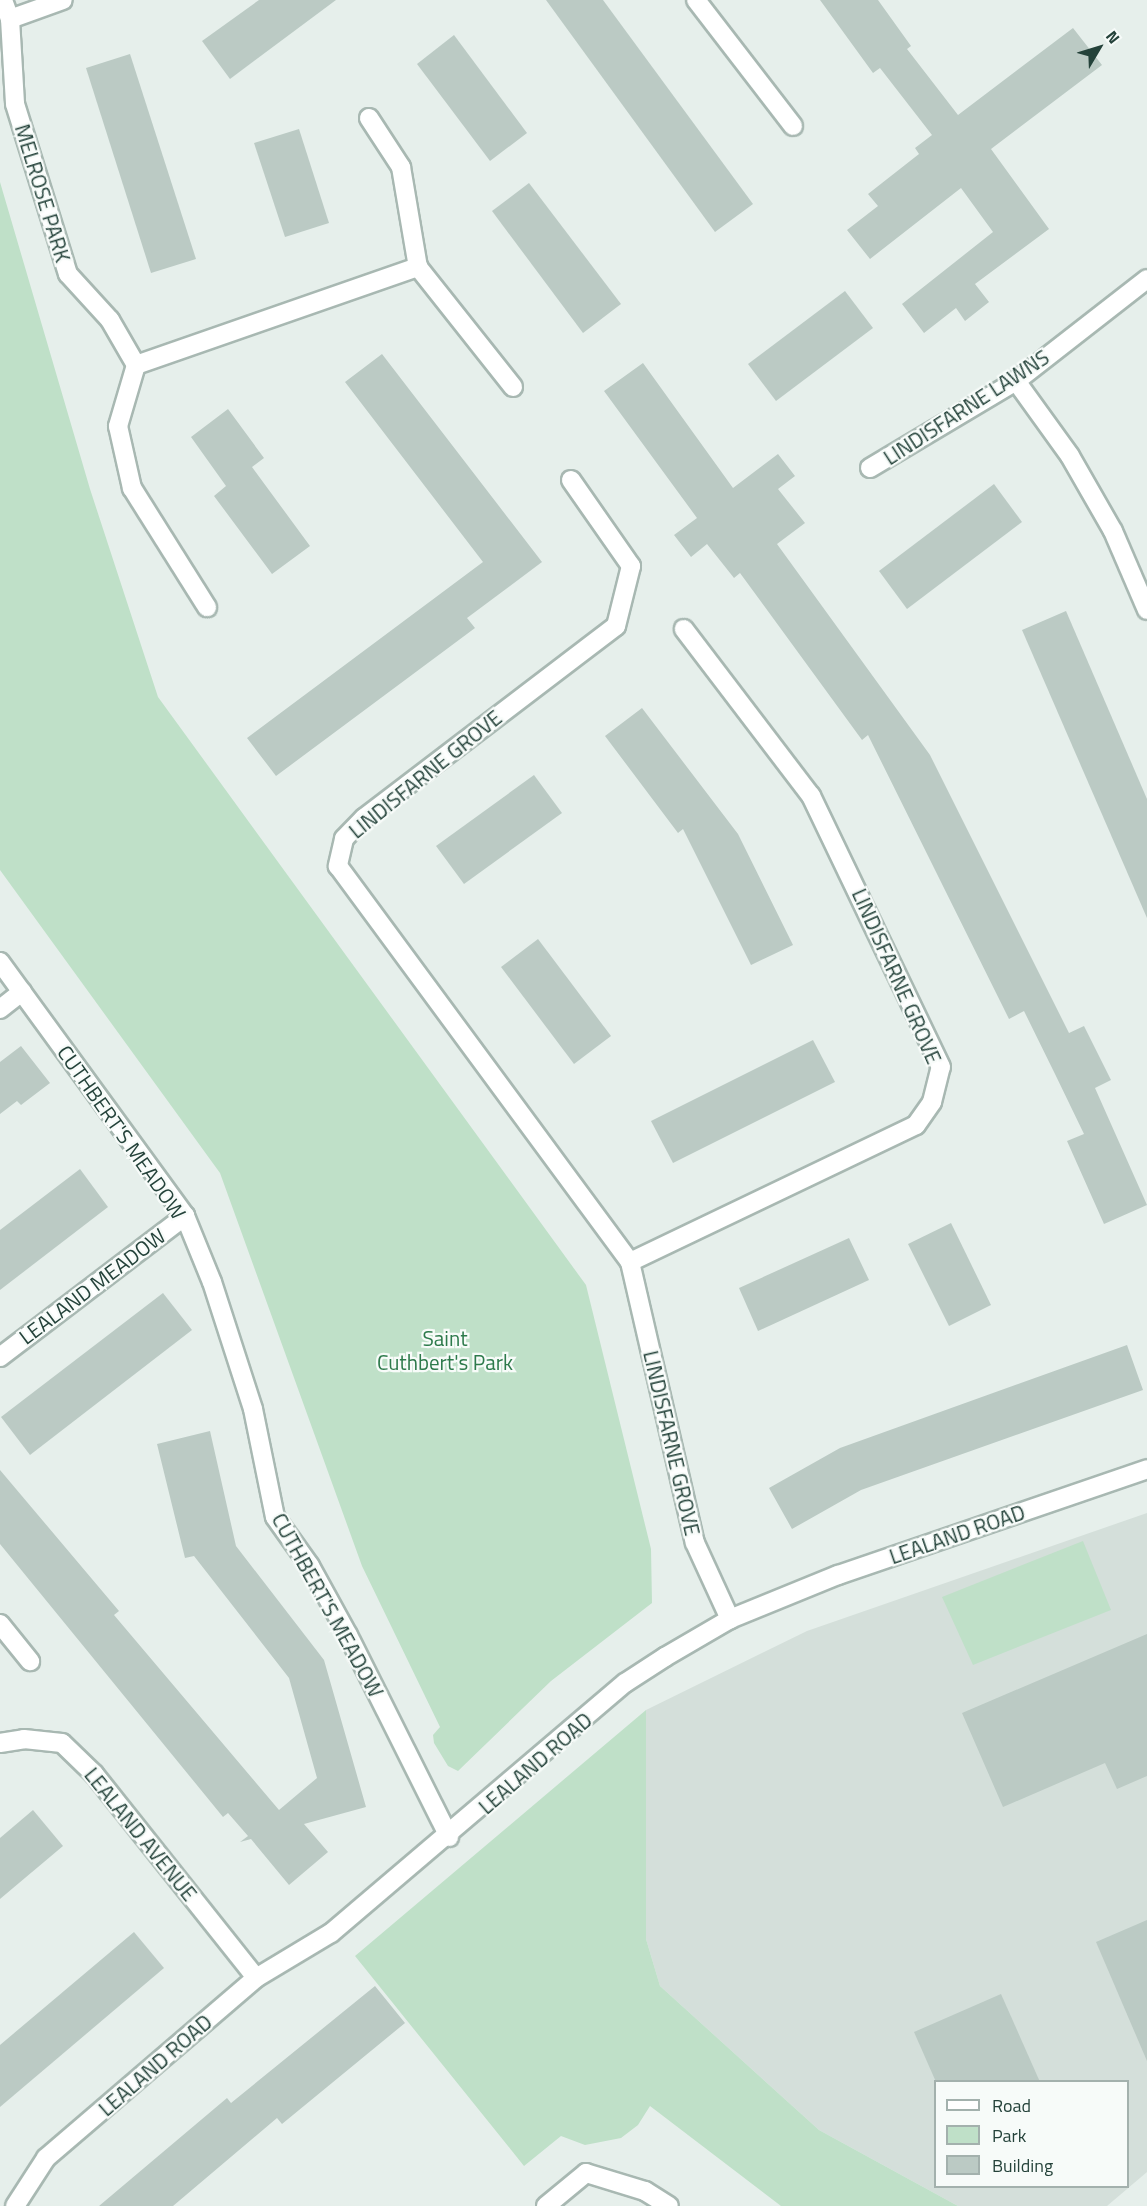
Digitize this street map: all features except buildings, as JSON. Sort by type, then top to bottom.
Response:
[{"type":"street","name":"MELROSE PARK","points":[[3,0],[10,19],[15,104],[68,274],[110,320],[136,365]]},
{"type":"street","points":[[10,19],[63,0]]},
{"type":"street","points":[[696,0],[793,126]]},
{"type":"street","points":[[369,118],[401,167],[418,267],[513,387]]},
{"type":"street","points":[[207,608],[132,488],[118,426],[136,365],[418,267]]},
{"type":"street","name":"LINDISFARNE LAWNS","points":[[870,468],[1016,381],[1147,279]]},
{"type":"street","points":[[1016,381],[1070,456],[1113,531],[1147,610]]},
{"type":"street","name":"LINDISFARNE GROVE","points":[[571,480],[631,566],[616,626],[364,818],[344,839],[338,866],[630,1262],[695,1543],[730,1619]]},
{"type":"street","name":"LINDISFARNE GROVE","points":[[630,1262],[916,1125],[932,1102],[941,1067],[811,796],[684,629]]},
{"type":"street","name":"CUTHBERT'S MEADOW","points":[[0,962],[185,1216],[212,1282],[253,1409],[275,1516],[310,1566],[348,1635],[449,1837]]},
{"type":"street","points":[[0,1009],[22,992]]},
{"type":"street","name":"LEALAND MEADOW","points":[[0,1357],[185,1216]]},
{"type":"street","name":"LEALAND ROAD","points":[[15,2206],[46,2158],[256,1978],[331,1933],[449,1837],[625,1683],[730,1619],[838,1575],[1147,1469]]},
{"type":"street","points":[[0,1624],[30,1661]]},
{"type":"street","name":"LEALAND AVENUE","points":[[0,1743],[24,1738],[62,1743],[94,1774],[256,1978]]},
{"type":"street","points":[[546,2206],[586,2173],[645,2191],[669,2206]]},
{"type":"shaded area","points":[[1147,1513],[1147,2172],[1129,2187],[1129,2080],[934,2080],[934,2188],[1128,2188],[1107,2206],[958,2206],[819,2130],[660,1986],[646,1939],[646,1710],[807,1631]]},
{"type":"green space","name":"Saint Cuthbert's Park","points":[[0,182],[90,489],[158,697],[586,1285],[651,1549],[652,1603],[551,1681],[458,1771],[448,1766],[434,1743],[433,1735],[440,1727],[362,1566],[220,1173],[0,870]]},
{"type":"green space","points":[[1083,1541],[1111,1610],[973,1665],[942,1597]]},
{"type":"green space","points":[[646,1710],[646,1939],[660,1986],[819,2130],[958,2206],[781,2206],[650,2106],[638,2125],[621,2138],[585,2145],[561,2136],[524,2166],[355,1956]]}]
